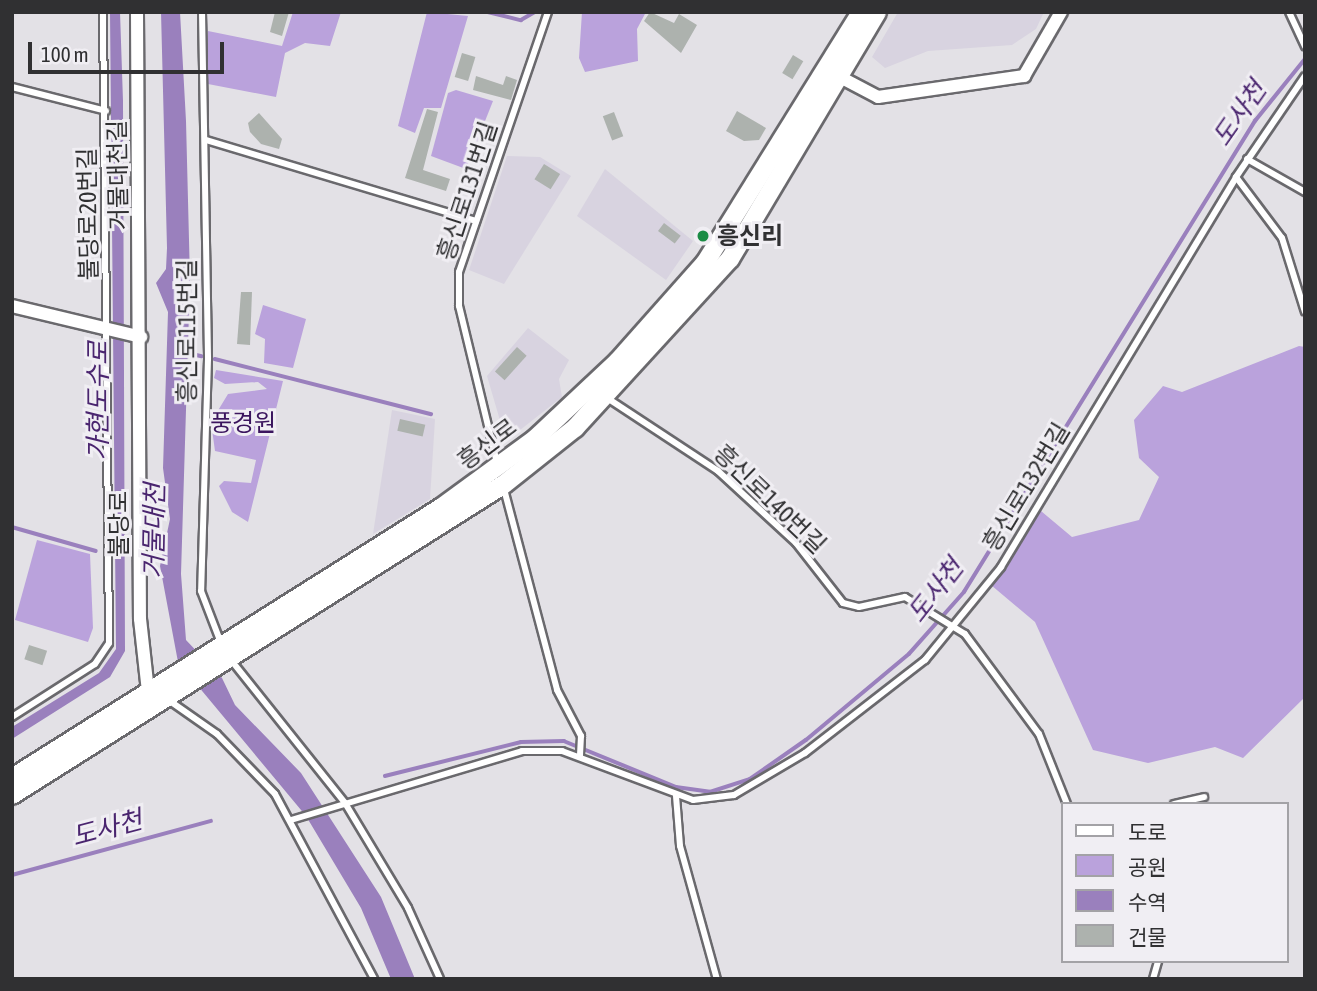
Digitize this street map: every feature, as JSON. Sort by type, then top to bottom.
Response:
[{"type":"main road","name":"흥신로","points":[[501,477],[594,384],[721,241],[861,12]]},
{"type":"main road","name":"흥신로","points":[[12,795],[223,653],[501,477],[607,398],[730,259],[877,12]]},
{"type":"main road","name":"흥신로","points":[[12,778],[162,695]]},
{"type":"street","name":"거물대천길","points":[[137,12],[141,338]]},
{"type":"street","points":[[840,76],[878,97],[1024,76],[1061,12]]},
{"type":"street","points":[[12,306],[141,338]]},
{"type":"street","name":"불당로","points":[[141,338],[162,695]]},
{"type":"lane","name":"불당로20번길","points":[[12,717],[89,669],[109,643],[103,12]]},
{"type":"lane","name":"흥신로115번길","points":[[202,12],[208,359],[201,591],[223,653]]},
{"type":"lane","name":"흥신로131번길","points":[[501,477],[459,306],[459,272],[548,12]]},
{"type":"lane","points":[[1289,12],[1305,47]]},
{"type":"lane","name":"흥신로132번길","points":[[294,819],[522,751],[580,753],[676,796],[734,795],[774,774],[925,660],[950,623],[1001,567],[1247,159],[1305,76]]},
{"type":"lane","points":[[12,87],[106,111]]},
{"type":"lane","points":[[206,140],[476,221]]},
{"type":"lane","points":[[1247,159],[1305,192]]},
{"type":"lane","points":[[1236,177],[1282,238],[1305,312]]},
{"type":"lane","name":"흥신로140번길","points":[[594,384],[607,398],[718,471],[796,543],[843,603],[859,607],[905,597],[950,623],[972,642],[1039,734],[1066,802]]},
{"type":"lane","points":[[501,477],[557,690],[581,736],[580,753]]},
{"type":"lane","points":[[223,653],[345,803],[408,908],[440,979]]},
{"type":"lane","points":[[162,695],[218,734],[275,794],[294,819],[374,979]]},
{"type":"lane","points":[[676,796],[680,846],[717,979]]},
{"type":"lane","points":[[1183,802],[1204,797]]},
{"type":"shaded area","points":[[898,12],[1044,12],[1036,29],[1012,45],[928,51],[885,68],[872,57]]},
{"type":"shaded area","points":[[507,156],[540,157],[571,176],[504,284],[469,270]]},
{"type":"shaded area","points":[[605,169],[693,241],[666,280],[577,216]]},
{"type":"shaded area","points":[[528,328],[569,360],[559,379],[562,397],[506,441],[487,376]]},
{"type":"shaded area","points":[[392,410],[435,419],[430,499],[373,534]]},
{"type":"green space","points":[[293,12],[341,12],[330,46],[305,43],[285,53],[276,97],[208,84],[208,31],[282,46]]},
{"type":"green space","points":[[427,12],[468,16],[441,108],[424,108],[415,133],[398,126]]},
{"type":"green space","points":[[582,12],[646,12],[637,29],[638,61],[585,72],[579,58]]},
{"type":"green space","points":[[456,90],[493,101],[466,169],[431,156],[448,93]]},
{"type":"green space","points":[[263,305],[306,319],[293,368],[264,363],[265,339],[255,334]]},
{"type":"green space","points":[[1299,346],[1305,347],[1305,697],[1243,758],[1215,747],[1148,763],[1093,750],[1035,622],[991,585],[1035,506],[1072,537],[1139,520],[1159,477],[1139,458],[1134,420],[1163,386],[1182,392]]},
{"type":"green space","name":"풍경원","points":[[216,370],[283,381],[248,522],[232,512],[219,486],[224,481],[251,483],[256,460],[215,451],[211,422],[228,394],[267,389],[258,382],[225,384],[214,378]]},
{"type":"green space","points":[[37,540],[90,554],[93,628],[88,642],[15,620]]},
{"type":"water","points":[[110,12],[120,12],[123,101],[125,651],[110,677],[12,739],[12,727],[99,673],[116,649]]},
{"type":"water","points":[[161,12],[180,12],[186,121],[190,279],[181,574],[186,640],[222,678],[235,705],[301,773],[381,897],[415,979],[391,979],[361,908],[306,816],[178,662],[160,566],[170,519],[163,468],[168,312],[156,283],[166,269],[167,248]]},
{"type":"building","points":[[275,12],[289,12],[282,36],[270,32]]},
{"type":"building","points":[[650,12],[674,23],[679,14],[697,25],[681,53],[644,21]]},
{"type":"building","points":[[462,53],[475,57],[468,81],[455,77]]},
{"type":"building","points":[[793,55],[803,61],[792,79],[782,73]]},
{"type":"building","points":[[476,76],[503,85],[506,76],[517,80],[511,100],[473,90]]},
{"type":"building","points":[[427,109],[438,112],[423,170],[450,179],[446,191],[405,178]]},
{"type":"building","points":[[737,111],[766,128],[759,140],[744,141],[726,131]]},
{"type":"building","points":[[614,112],[623,136],[612,141],[603,116]]},
{"type":"building","points":[[259,113],[282,139],[279,149],[261,144],[250,132],[248,123]]},
{"type":"building","points":[[544,164],[560,174],[551,189],[534,179]]},
{"type":"building","points":[[664,223],[681,236],[675,244],[658,231]]},
{"type":"building","points":[[241,292],[252,292],[250,345],[237,344]]},
{"type":"building","points":[[517,347],[527,356],[505,380],[495,372]]},
{"type":"building","points":[[400,419],[425,425],[423,437],[397,431]]},
{"type":"building","points":[[29,645],[47,651],[42,665],[24,659]]},
{"type":"waterway","points":[[488,12],[521,20],[535,12]]},
{"type":"waterway","name":"도사천","points":[[385,776],[521,742],[564,741],[676,787],[710,792],[750,779],[806,740],[909,654],[964,592],[1255,121],[1305,59]]},
{"type":"waterway","points":[[179,351],[201,356]]},
{"type":"waterway","points":[[215,359],[431,414]]},
{"type":"waterway","points":[[12,527],[96,551]]},
{"type":"waterway","name":"거물대천","points":[[152,559],[164,559]]},
{"type":"waterway","name":"도사천","points":[[12,875],[211,821]]},
{"type":"place","name":"흥신리","points":[[703,236]]},
{"type":"water label","name":"가현도수로","points":[[99,401]]}]
